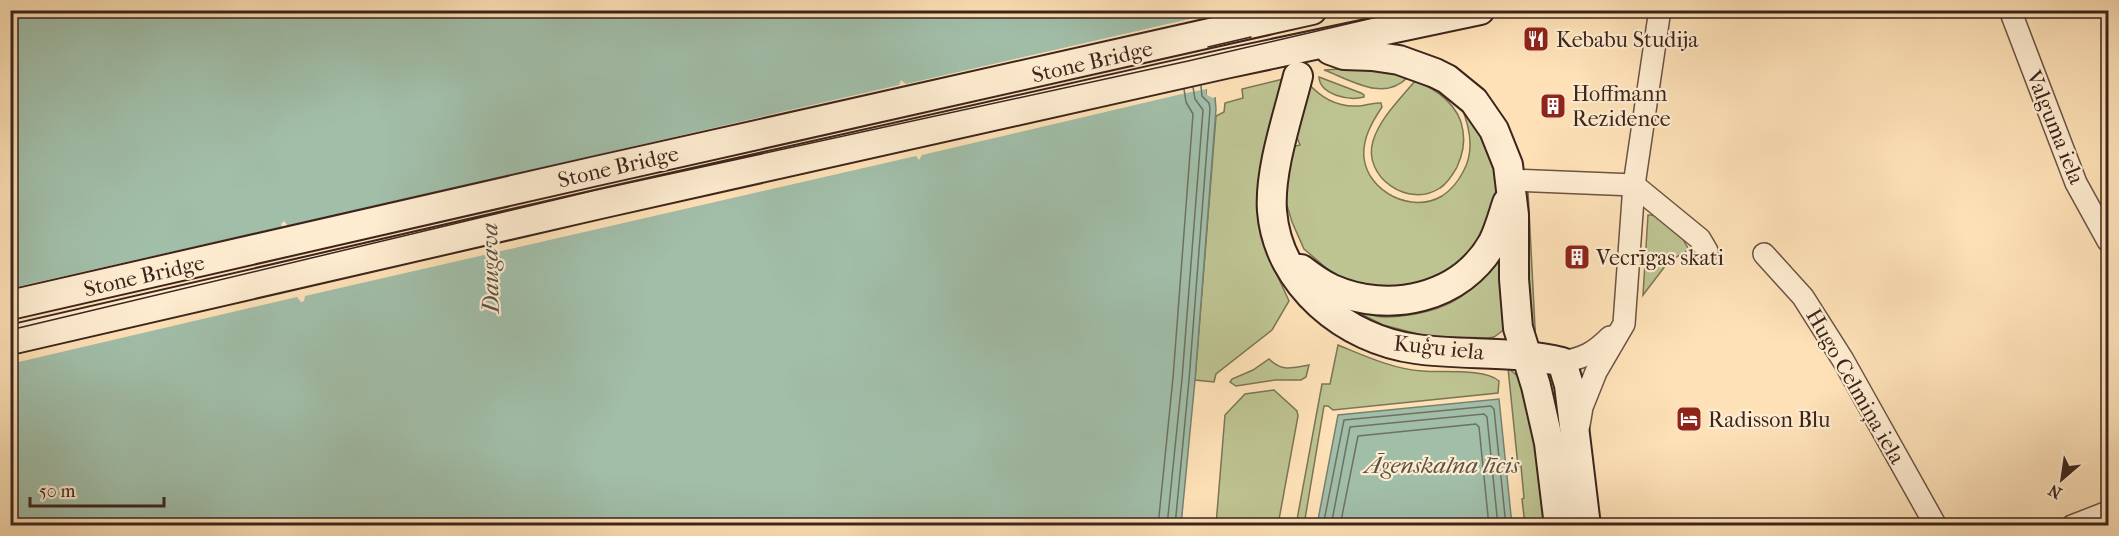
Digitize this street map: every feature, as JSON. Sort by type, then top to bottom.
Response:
[{"type":"main road","name":"Stone Bridge","points":[[10,305],[1240,23],[1312,10]]},
{"type":"main road","name":"Stone Bridge","points":[[10,340],[1225,64],[1480,10]]},
{"type":"main road","points":[[1320,45],[1344,56],[1372,56],[1424,67],[1447,79],[1474,101],[1494,130],[1506,159],[1514,215],[1514,279],[1518,328],[1536,386],[1549,443],[1559,525]]},
{"type":"main road","name":"Kuģu iela","points":[[1298,76],[1272,198],[1277,242],[1305,289],[1342,322],[1370,337],[1415,349],[1527,355],[1562,362]]},
{"type":"main road","points":[[1286,259],[1330,289],[1347,294],[1387,302],[1428,296],[1463,276],[1493,242],[1510,188]]},
{"type":"main road","points":[[1562,362],[1569,386],[1586,525]]},
{"type":"street","name":"Valguma iela","points":[[2010,10],[2076,183],[2109,241]]},
{"type":"street","points":[[1576,440],[1582,407],[1596,372],[1624,324],[1634,185],[1659,16]]},
{"type":"street","points":[[1510,188],[1634,185],[1704,245]]},
{"type":"street","name":"Hugo Celmiņa iela","points":[[1764,254],[1785,275],[1809,306],[1843,360],[1936,525]]},
{"type":"street","name":"Kuģu iela","points":[[1562,362],[1593,353],[1624,324]]},
{"type":"street","points":[[2072,525],[2109,512]]},
{"type":"green space","points":[[1358,68],[1394,72],[1407,78],[1398,85],[1377,89],[1324,70]]},
{"type":"green space","points":[[1319,77],[1361,93],[1364,97],[1351,98],[1336,95],[1324,88]]},
{"type":"green space","points":[[1287,78],[1260,197],[1259,224],[1267,253],[1289,301],[1272,330],[1216,374],[1214,382],[1195,380],[1216,116],[1224,112],[1225,103],[1243,98],[1242,89]]},
{"type":"green space","points":[[1415,81],[1439,94],[1452,106],[1461,122],[1464,140],[1459,163],[1448,181],[1440,188],[1415,195],[1402,192],[1381,177],[1374,166],[1371,154],[1373,141],[1380,124]]},
{"type":"green space","points":[[1307,82],[1323,96],[1343,105],[1381,103],[1382,107],[1366,137],[1364,158],[1367,170],[1374,181],[1383,190],[1405,201],[1430,201],[1442,196],[1459,179],[1467,164],[1470,147],[1469,131],[1461,106],[1478,124],[1498,178],[1495,207],[1488,233],[1448,276],[1391,293],[1339,279],[1304,249],[1292,222],[1283,192],[1291,147],[1300,145],[1296,135]]},
{"type":"green space","points":[[1528,191],[1536,346],[1530,342],[1521,201]]},
{"type":"green space","points":[[1648,215],[1661,218],[1673,226],[1689,250],[1669,261],[1643,295]]},
{"type":"green space","points":[[1501,259],[1505,329],[1494,337],[1426,336],[1383,325],[1359,313],[1386,317],[1405,316],[1437,309],[1464,295]]},
{"type":"green space","points":[[1338,345],[1400,368],[1484,374],[1499,381],[1498,393],[1333,410],[1324,406],[1304,525],[1296,525],[1322,384],[1330,384]]},
{"type":"green space","points":[[1269,359],[1283,367],[1309,365],[1306,377],[1301,380],[1275,380],[1236,386],[1230,382],[1232,379],[1253,370]]},
{"type":"green space","points":[[1508,368],[1521,379],[1525,387],[1550,525],[1525,525],[1521,466],[1518,466]]},
{"type":"green space","points":[[1274,390],[1297,411],[1298,416],[1278,525],[1216,525],[1225,415],[1245,394]]},
{"type":"water","name":"Daugava","points":[[10,11],[1207,11],[1207,94],[1215,97],[1216,109],[1181,525],[11,525]]},
{"type":"water","name":"Āgenskalna līcis","points":[[1499,399],[1512,525],[1317,525],[1338,415]]},
{"type":"pier","points":[[1210,10],[1210,93],[1218,96],[1213,98],[1207,95],[1207,89],[1186,93],[922,155],[919,160],[916,156],[305,296],[304,301],[301,302],[297,297],[10,364],[11,288],[282,227],[281,224],[284,221],[288,226],[899,85],[901,80],[906,84],[1207,15],[1207,11]]},
{"type":"tram line","points":[[10,330],[596,190],[1188,61],[1407,10]]},
{"type":"tram line","points":[[1208,47],[1251,37]]},
{"type":"place","name":"Kebabu Studija","points":[[1536,39]]},
{"type":"place","name":"Hoffmann Rezidence","points":[[1553,106]]},
{"type":"place","name":"Vecrīgas skati","points":[[1577,257]]},
{"type":"place","name":"Radisson Blu","points":[[1689,419]]}]
